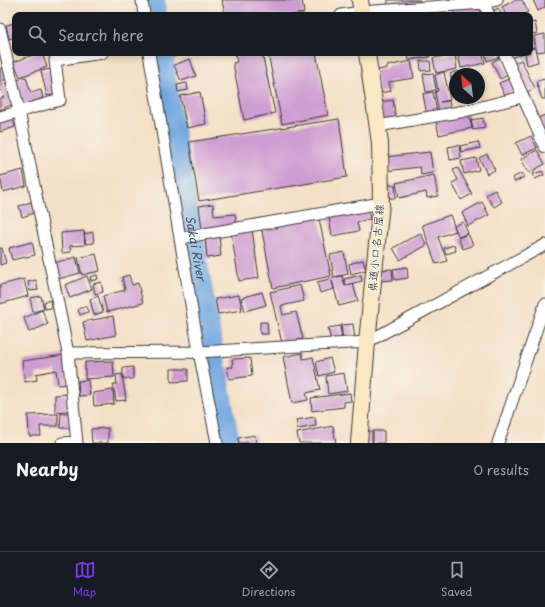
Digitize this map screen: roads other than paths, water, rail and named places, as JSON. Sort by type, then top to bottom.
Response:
[{"type":"main road","name":"県道小口名古屋線","points":[[359,443],[367,342],[381,203],[380,143],[367,56]]},
{"type":"street","points":[[142,0],[144,12]]},
{"type":"street","points":[[351,12],[361,9],[484,3],[497,0]]},
{"type":"street","points":[[484,3],[488,12]]},
{"type":"street","points":[[0,29],[19,111],[68,353],[77,443],[62,443]]},
{"type":"street","points":[[0,117],[60,100],[55,60],[82,56]]},
{"type":"street","points":[[150,56],[199,352],[216,443]]},
{"type":"street","points":[[505,56],[545,147]]},
{"type":"street","points":[[378,126],[465,111],[522,97]]},
{"type":"street","points":[[181,238],[381,203]]},
{"type":"street","points":[[68,353],[199,352],[367,342],[545,245]]},
{"type":"street","points":[[498,443],[545,304]]},
{"type":"waterway","name":"Sakai River","points":[[155,0],[157,12]]},
{"type":"waterway","name":"Sakai River","points":[[163,56],[170,107],[230,443]]}]
